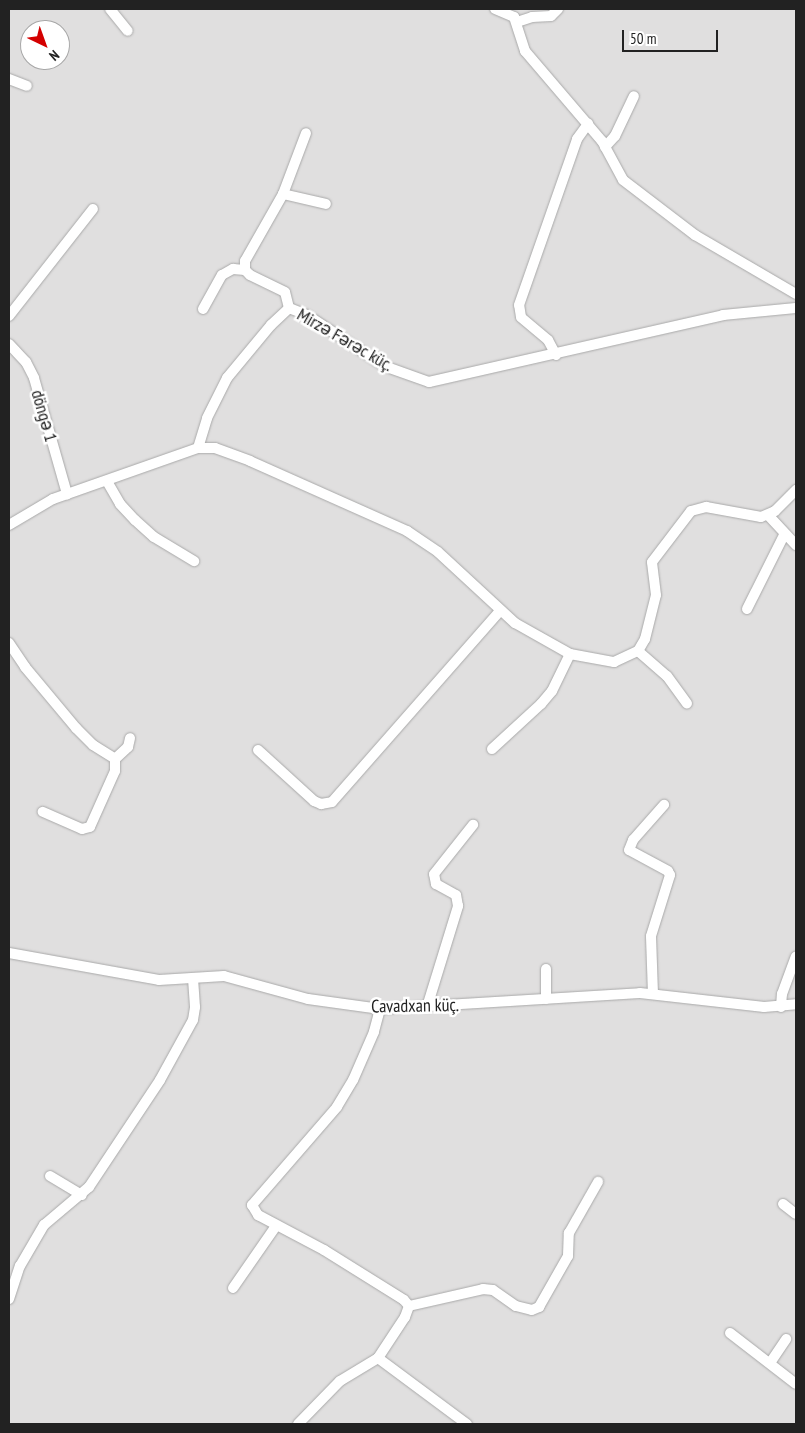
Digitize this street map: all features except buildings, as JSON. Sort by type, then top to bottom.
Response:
[{"type":"street","points":[[110,9],[128,31]]},
{"type":"street","points":[[495,9],[510,14],[517,22],[525,51],[606,147],[623,180],[657,208],[696,235],[796,294]]},
{"type":"street","points":[[517,22],[532,17],[551,16],[558,9]]},
{"type":"street","points":[[9,80],[27,86]]},
{"type":"street","points":[[606,147],[634,96]]},
{"type":"street","points":[[556,355],[548,340],[521,317],[519,305],[576,139],[588,124]]},
{"type":"street","points":[[245,270],[251,246],[283,194],[306,133]]},
{"type":"street","points":[[283,194],[326,204]]},
{"type":"street","points":[[9,316],[93,209]]},
{"type":"street","points":[[203,309],[222,275],[234,269],[245,270],[285,292],[289,308]]},
{"type":"street","name":"Mirzə Fərəc küç.","points":[[198,448],[207,418],[224,383],[270,325],[289,308],[307,315],[384,366],[421,381],[436,381],[462,372],[556,355],[723,315],[796,308]]},
{"type":"street","name":"döngə 1","points":[[9,344],[26,362],[34,378],[67,494]]},
{"type":"street","points":[[9,525],[67,494],[108,483],[198,448],[215,448],[250,461],[407,530],[438,552],[500,611],[549,644],[570,654],[614,662],[638,651],[655,606],[652,562],[691,511],[706,507],[761,517],[768,516],[796,490]]},
{"type":"street","points":[[108,483],[120,504],[135,520],[154,537],[194,561]]},
{"type":"street","points":[[768,516],[784,535],[796,545]]},
{"type":"street","points":[[747,609],[784,535]]},
{"type":"street","points":[[258,750],[314,801],[321,804],[332,802],[500,611]]},
{"type":"street","points":[[9,643],[24,667],[76,728],[93,745],[115,759]]},
{"type":"street","points":[[638,651],[667,676],[687,704]]},
{"type":"street","points":[[492,749],[552,691],[570,654]]},
{"type":"street","points":[[43,812],[82,830],[90,826],[115,771],[115,759],[128,747],[130,738]]},
{"type":"street","points":[[653,994],[652,936],[670,875],[668,871],[629,850],[633,840],[664,805]]},
{"type":"street","points":[[427,1007],[458,906],[456,895],[436,884],[434,874],[473,825]]},
{"type":"street","name":"Cavadxan küç.","points":[[9,953],[159,980],[224,976],[308,999],[380,1009],[653,994],[781,1007],[796,1004]]},
{"type":"street","points":[[781,1007],[782,994],[796,956]]},
{"type":"street","points":[[546,969],[546,1000]]},
{"type":"street","points":[[9,1299],[20,1266],[44,1225],[82,1195],[101,1172],[160,1080],[188,1030],[195,1007],[193,979]]},
{"type":"street","points":[[380,1009],[356,1072],[337,1107],[301,1151],[255,1198],[253,1210],[276,1226],[332,1254],[395,1292],[409,1306]]},
{"type":"street","points":[[50,1176],[82,1195]]},
{"type":"street","points":[[409,1306],[483,1289],[493,1290],[516,1306],[532,1310],[539,1308],[568,1256],[570,1233],[598,1182]]},
{"type":"street","points":[[783,1204],[796,1214]]},
{"type":"street","points":[[233,1288],[276,1226]]},
{"type":"street","points":[[298,1424],[340,1382],[378,1358],[392,1340],[409,1306]]},
{"type":"street","points":[[730,1333],[796,1384]]},
{"type":"street","points":[[770,1363],[786,1339]]},
{"type":"street","points":[[378,1358],[466,1424]]},
{"type":"shaded area","points":[[9,9],[796,9],[796,1424],[9,1424]]}]
